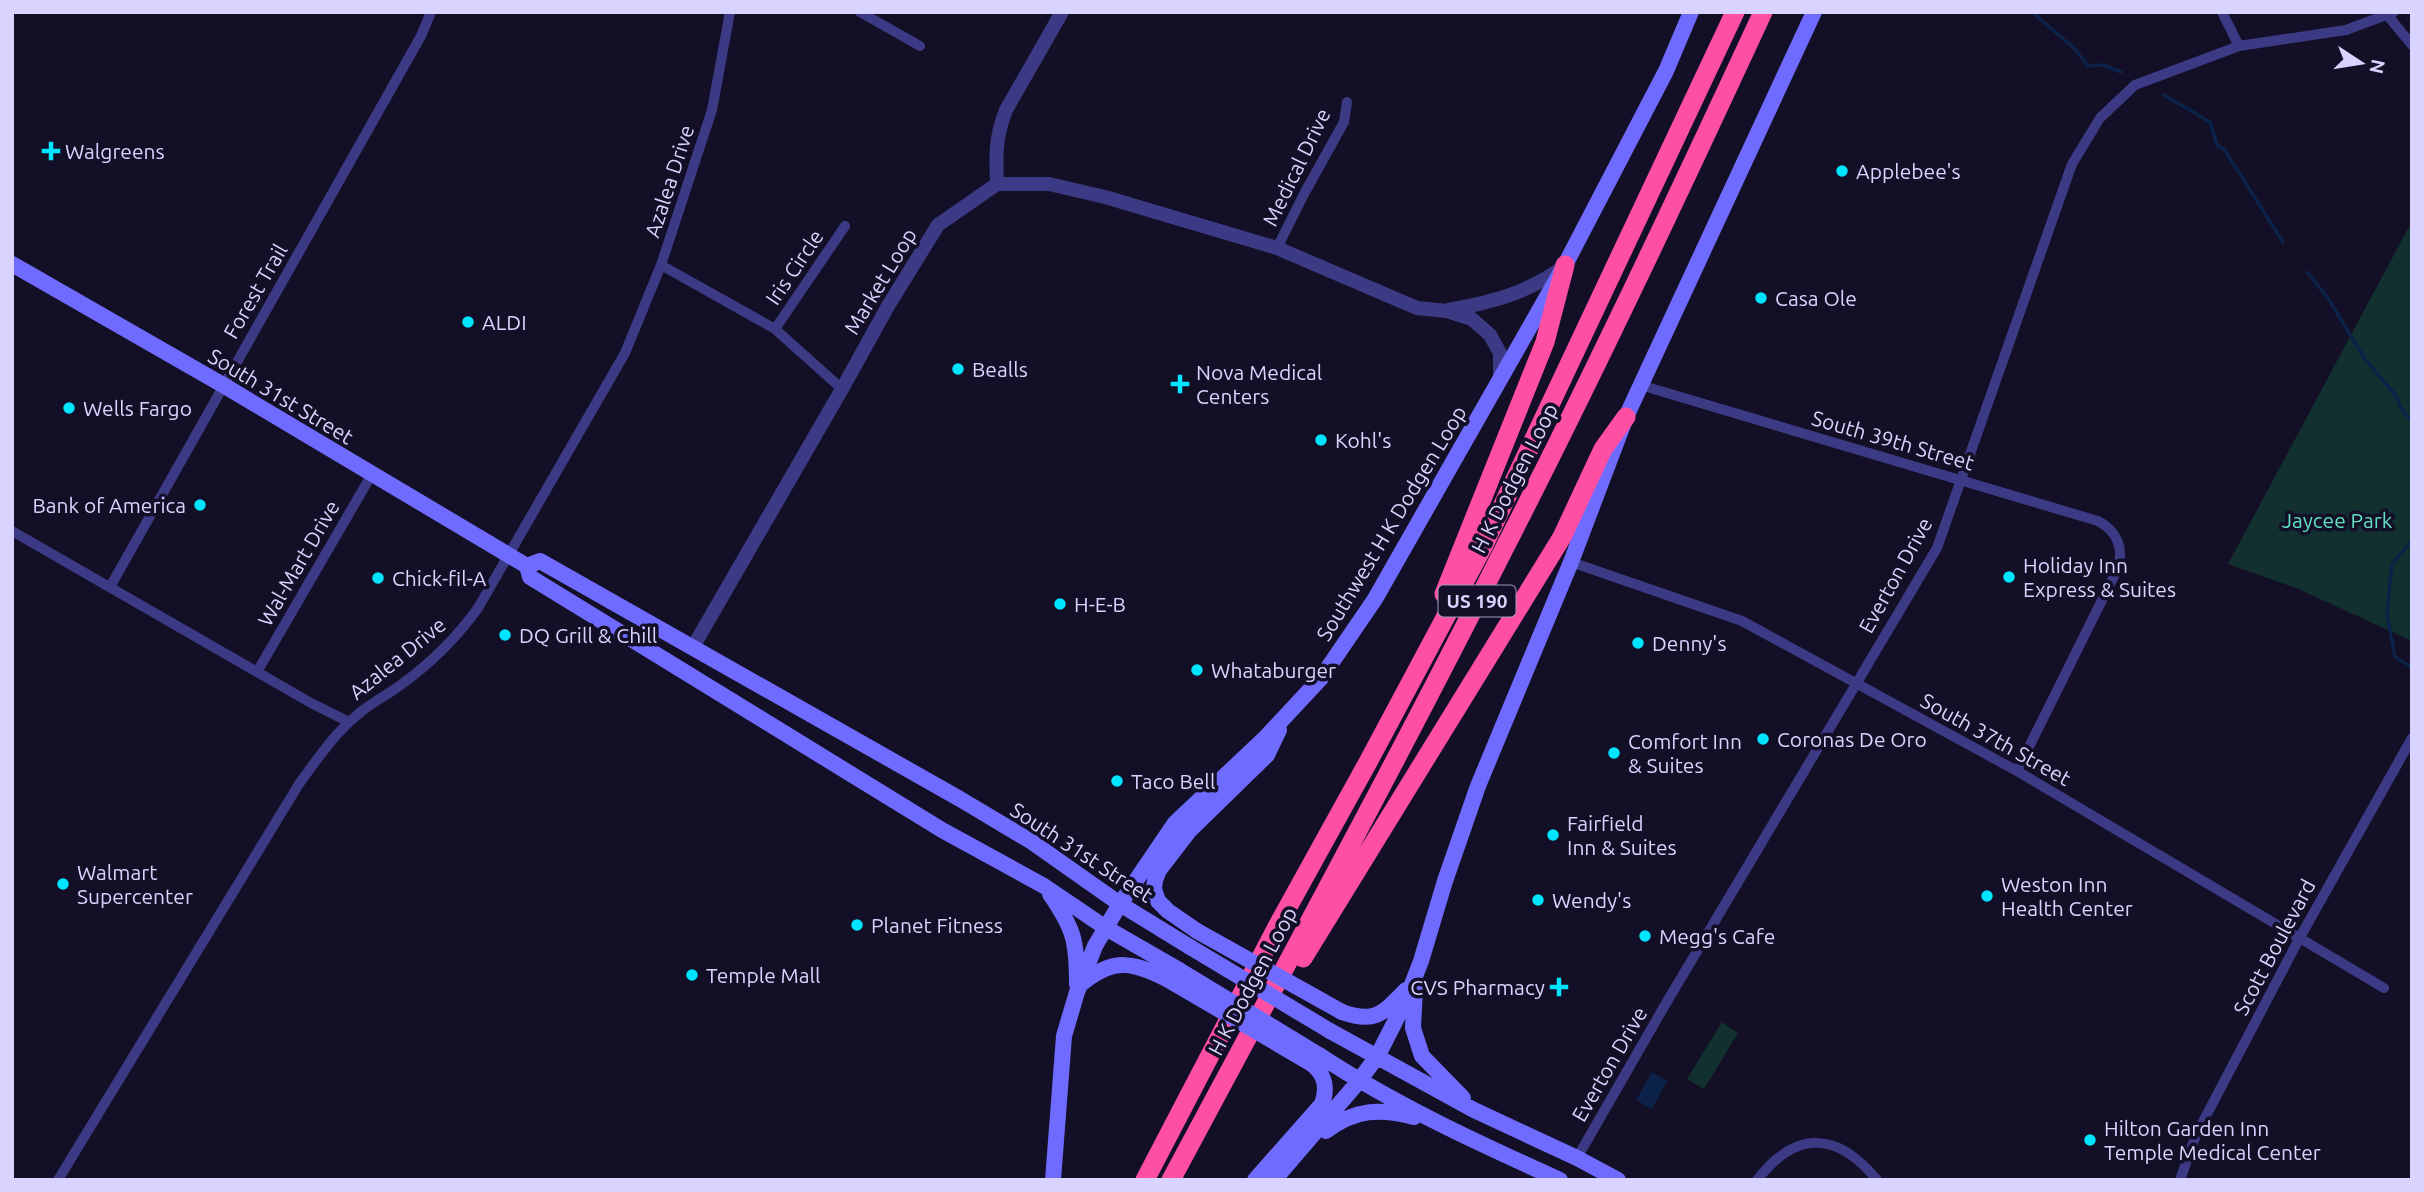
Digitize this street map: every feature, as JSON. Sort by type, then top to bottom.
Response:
[{"type":"highway","name":"H K Dodgen Loop","points":[[1145,1180],[1278,925],[1483,545],[1735,12]]},
{"type":"highway","name":"H K Dodgen Loop","points":[[1173,1180],[1503,552],[1579,400],[1763,12]]},
{"type":"highway","points":[[1367,764],[1460,556],[1545,342],[1566,265]]},
{"type":"highway","points":[[1173,1180],[1198,1147],[1297,968],[1562,537],[1603,449],[1626,417]]},
{"type":"highway","points":[[1131,1180],[1214,1026],[1278,925]]},
{"type":"main road","name":"Southwest H K Dodgen Loop","points":[[1053,1180],[1064,1036],[1078,988],[1095,946],[1175,822],[1230,771],[1321,678],[1375,599],[1566,265],[1666,71],[1691,12]]},
{"type":"main road","points":[[1274,1180],[1359,1082],[1378,1055],[1414,977],[1478,786],[1571,562],[1626,417],[1814,12]]},
{"type":"main road","name":"South 31st Street","points":[[12,264],[223,385],[527,566],[530,577],[942,830],[1044,886],[1176,976]]},
{"type":"main road","name":"South 31st Street","points":[[527,566],[540,561],[1032,842],[1120,904],[1330,1031],[1474,1110],[1618,1180]]},
{"type":"main road","points":[[1286,715],[1267,755],[1189,831],[1159,870],[1154,889],[1158,901],[1197,931],[1342,1012],[1360,1018],[1379,1015],[1414,977]]},
{"type":"main road","points":[[1044,886],[1066,918],[1074,936],[1078,988]]},
{"type":"main road","points":[[1078,988],[1094,973],[1110,966],[1128,964],[1176,976],[1316,1059],[1481,1145]]},
{"type":"main road","points":[[1414,977],[1413,1028],[1422,1056],[1474,1110]]},
{"type":"main road","points":[[1255,1180],[1322,1104],[1326,1086],[1316,1059]]},
{"type":"main road","points":[[1297,1154],[1343,1119],[1366,1112],[1391,1111],[1415,1117],[1560,1180]]},
{"type":"street","name":"Forest Trail","points":[[110,587],[421,36],[431,12]]},
{"type":"street","name":"Azalea Drive","points":[[58,1180],[299,784],[333,738],[349,722],[402,684],[460,633],[509,555],[625,353],[661,265],[712,110],[730,12]]},
{"type":"street","points":[[860,12],[920,46]]},
{"type":"street","points":[[1062,12],[999,127],[995,146],[997,184],[1049,184],[1083,192],[1277,248],[1417,308],[1447,311],[1472,319],[1490,335],[1500,353],[1500,382]]},
{"type":"street","points":[[2222,12],[2239,47]]},
{"type":"street","points":[[2391,14],[2412,45]]},
{"type":"street","name":"Everton Drive","points":[[1577,1158],[1937,548],[2072,164],[2100,118],[2135,85],[2239,47],[2346,30],[2391,14]]},
{"type":"street","name":"Medical Drive","points":[[1277,248],[1344,122],[1347,102]]},
{"type":"street","name":"Market Loop","points":[[693,648],[888,306],[938,225],[997,184]]},
{"type":"street","name":"Iris Circle","points":[[775,329],[845,226]]},
{"type":"street","points":[[661,265],[775,329],[842,389]]},
{"type":"street","points":[[1447,311],[1483,304],[1539,284],[1566,265]]},
{"type":"street","name":"South 39th Street","points":[[1640,385],[2098,521],[2115,535],[2121,550],[2118,568],[2017,771]]},
{"type":"street","name":"Wal-Mart Drive","points":[[257,672],[372,474]]},
{"type":"street","points":[[12,531],[349,722]]},
{"type":"street","name":"South 37th Street","points":[[1571,562],[1742,621],[2017,771],[2384,988]]},
{"type":"street","name":"Scott Boulevard","points":[[2180,1180],[2196,1136],[2299,939],[2412,738]]},
{"type":"street","points":[[1757,1180],[1774,1160],[1790,1149],[1808,1143],[1826,1143],[1853,1155],[1877,1180]]},
{"type":"green space","name":"Jaycee Park","points":[[2412,221],[2412,641],[2296,588],[2228,564]]},
{"type":"green space","points":[[1722,1022],[1738,1033],[1704,1089],[1687,1079]]},
{"type":"water","points":[[1652,1072],[1667,1081],[1652,1109],[1636,1100]]},
{"type":"waterway","points":[[2032,12],[2075,49],[2088,66],[2103,65],[2121,72]]},
{"type":"waterway","points":[[2164,95],[2210,122],[2217,145],[2224,149],[2283,242]]},
{"type":"waterway","points":[[2307,272],[2328,298],[2364,358],[2396,396],[2401,408],[2412,421]]},
{"type":"waterway","points":[[2412,540],[2392,564],[2387,614],[2395,657],[2412,667]]},
{"type":"place","name":"Walgreens","points":[[51,151]]},
{"type":"place","name":"Applebee's","points":[[1842,171]]},
{"type":"place","name":"Casa Ole","points":[[1761,298]]},
{"type":"place","name":"ALDI","points":[[468,322]]},
{"type":"place","name":"Bealls","points":[[958,369]]},
{"type":"place","name":"Nova Medical Centers","points":[[1180,384]]},
{"type":"place","name":"Wells Fargo","points":[[69,408]]},
{"type":"place","name":"Kohl's","points":[[1321,440]]},
{"type":"place","name":"Bank of America","points":[[200,505]]},
{"type":"place","name":"Holiday Inn Express & Suites","points":[[2009,577]]},
{"type":"place","name":"Chick-fil-A","points":[[378,578]]},
{"type":"place","name":"H-E-B","points":[[1060,604]]},
{"type":"place","name":"DQ Grill & Chill","points":[[505,635]]},
{"type":"place","name":"Denny's","points":[[1638,643]]},
{"type":"place","name":"Whataburger","points":[[1197,670]]},
{"type":"place","name":"Coronas De Oro","points":[[1763,739]]},
{"type":"place","name":"Comfort Inn & Suites","points":[[1614,753]]},
{"type":"place","name":"Taco Bell","points":[[1117,781]]},
{"type":"place","name":"Fairfield Inn & Suites","points":[[1553,835]]},
{"type":"place","name":"Walmart Supercenter","points":[[63,884]]},
{"type":"place","name":"Weston Inn Health Center","points":[[1987,896]]},
{"type":"place","name":"Wendy's","points":[[1538,900]]},
{"type":"place","name":"Planet Fitness","points":[[857,925]]},
{"type":"place","name":"Megg's Cafe","points":[[1645,936]]},
{"type":"place","name":"Temple Mall","points":[[692,975]]},
{"type":"place","name":"CVS Pharmacy","points":[[1559,987]]},
{"type":"place","name":"Hilton Garden Inn Temple Medical Center","points":[[2090,1140]]}]
